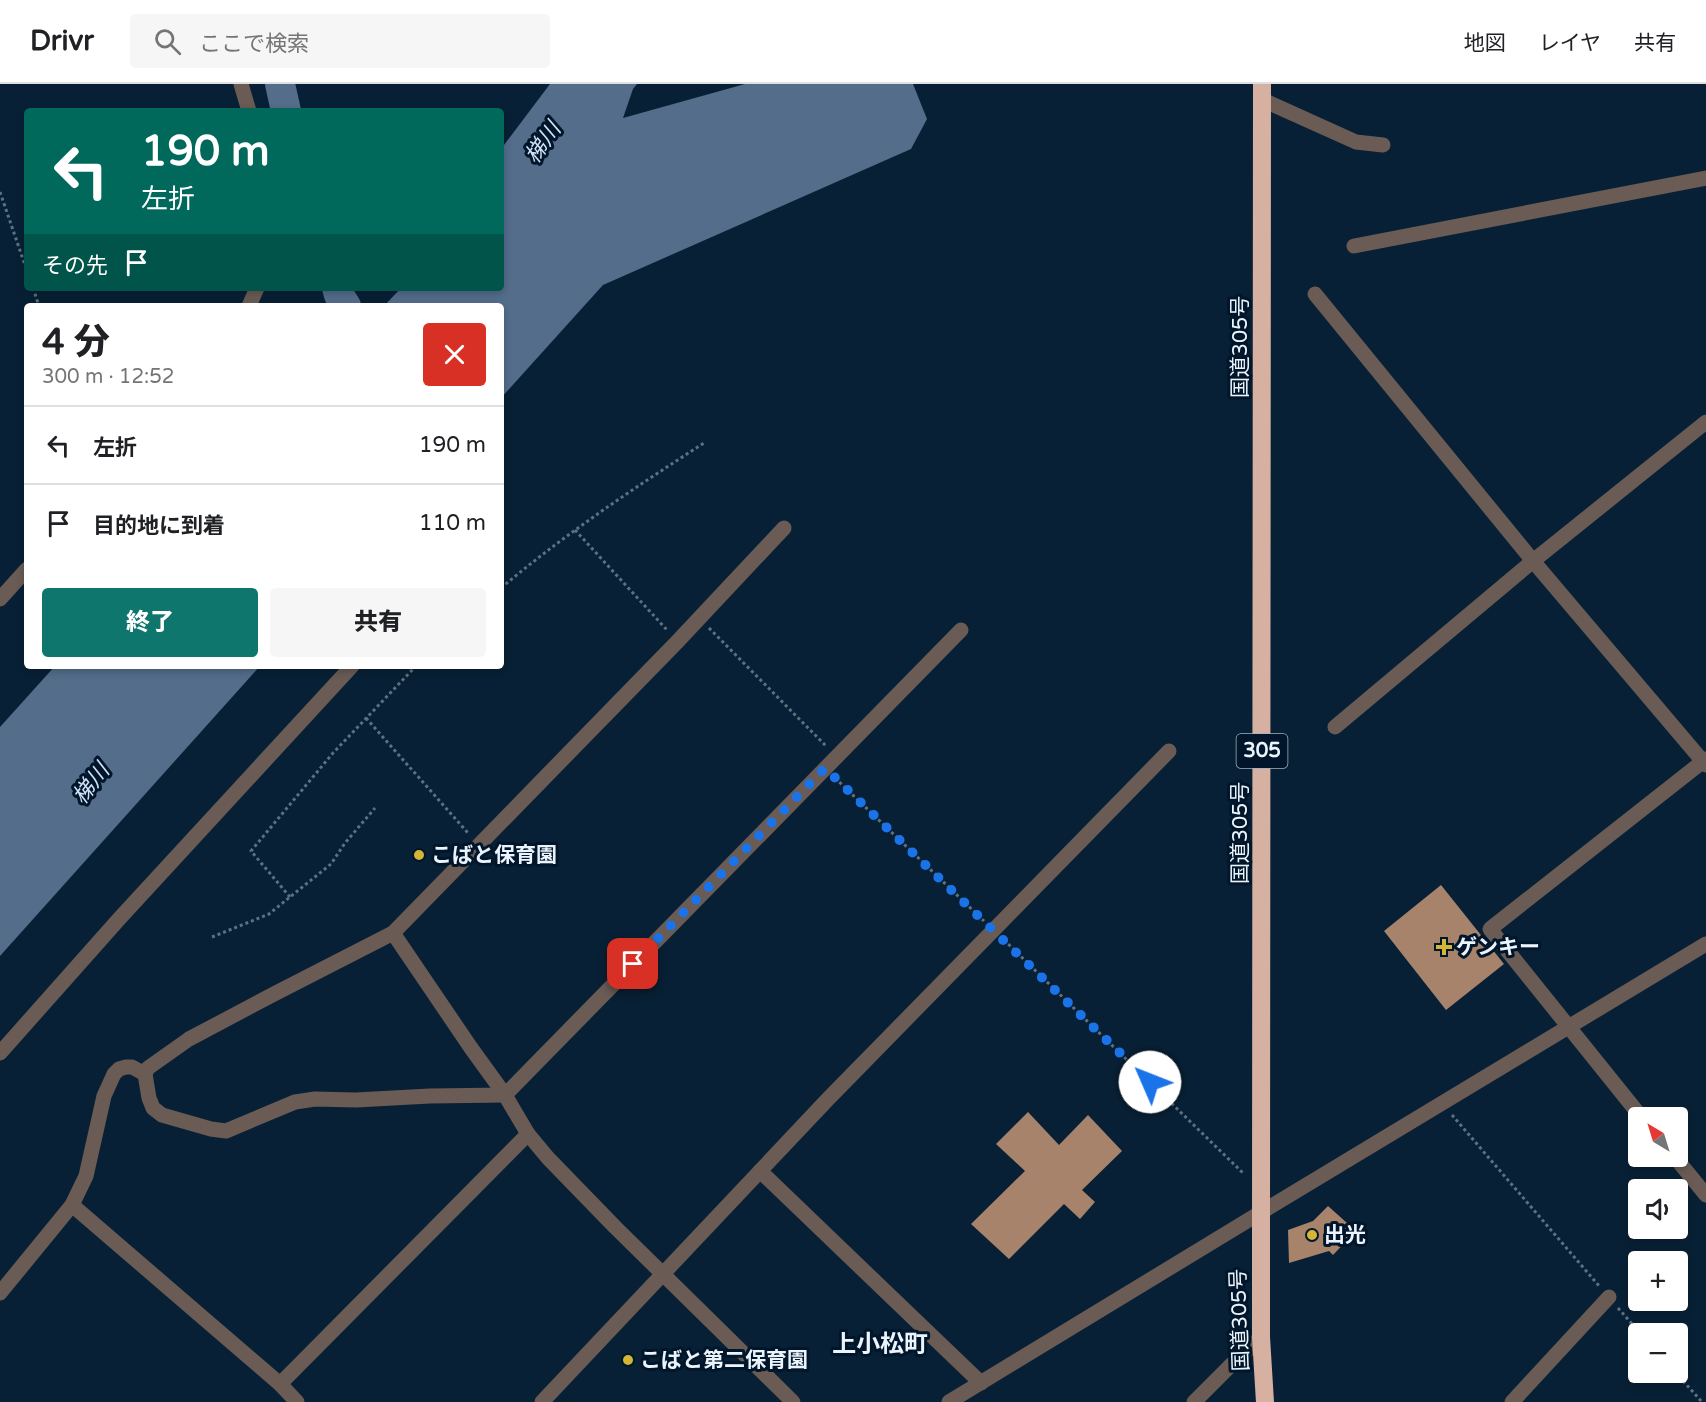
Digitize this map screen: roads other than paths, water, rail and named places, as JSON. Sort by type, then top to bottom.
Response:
[{"type":"highway","name":"国道305号","points":[[1262,90],[1261,1337],[1268,1399]]},
{"type":"street","points":[[242,84],[248,108]]},
{"type":"street","points":[[1262,90],[1356,142],[1383,145]]},
{"type":"street","points":[[1354,246],[1706,178]]},
{"type":"street","points":[[1315,294],[1533,561],[1705,761],[1490,929],[1633,1107]]},
{"type":"street","points":[[1335,727],[1533,561],[1706,422]]},
{"type":"street","points":[[784,528],[677,642],[393,933],[189,1039],[148,1068],[145,1074],[153,1108],[162,1115],[226,1131],[295,1102],[315,1099],[356,1100],[505,1095],[961,630]]},
{"type":"street","points":[[0,599],[24,572]]},
{"type":"street","points":[[0,1053],[118,919],[349,669]]},
{"type":"street","points":[[542,1402],[828,1099],[1169,751]]},
{"type":"street","points":[[393,933],[505,1095],[528,1134],[575,1188],[793,1402]]},
{"type":"street","points":[[949,1402],[1261,1214],[1441,1102],[1706,944]]},
{"type":"street","points":[[0,1293],[72,1205],[86,1176],[104,1096],[114,1074],[119,1069],[132,1067],[145,1074]]},
{"type":"street","points":[[280,1384],[528,1134]]},
{"type":"street","points":[[1683,1167],[1706,1195]]},
{"type":"street","points":[[760,1171],[981,1383]]},
{"type":"street","points":[[72,1205],[280,1384],[297,1402]]},
{"type":"street","points":[[1512,1402],[1609,1297]]},
{"type":"street","points":[[1194,1402],[1261,1337]]},
{"type":"water","name":"梯川","points":[[550,84],[637,84],[623,118],[745,84],[913,84],[927,119],[911,149],[603,285],[504,395],[504,303],[387,303],[398,291],[504,291],[504,145]]},
{"type":"water","name":"梯川","points":[[52,669],[257,669],[0,956],[0,727]]},
{"type":"waterway","points":[[280,84],[285,108]]},
{"type":"waterway","points":[[338,291],[344,303]]},
{"type":"place","name":"こばと保育園","points":[[419,855]]},
{"type":"place","name":"ゲンキー","points":[[1444,947]]},
{"type":"place","name":"出光","points":[[1312,1235]]},
{"type":"place","name":"こばと第二保育園","points":[[628,1360]]},
{"type":"district","name":"上小松町","points":[[880,1344]]}]
